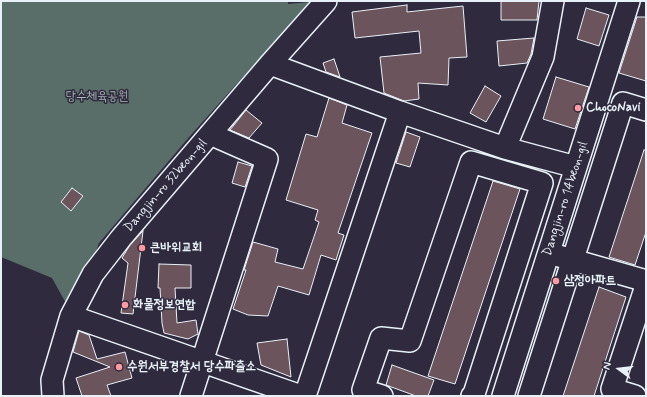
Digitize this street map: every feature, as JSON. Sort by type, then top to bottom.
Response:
[{"type":"street","name":"Dangjin-ro 32beon-gil","points":[[53,396],[52,380],[71,316],[93,274],[121,238],[326,1]]},
{"type":"street","points":[[505,148],[543,57],[553,1]]},
{"type":"street","name":"Dangjin-ro 14beon-gil","points":[[503,396],[629,1]]},
{"type":"street","points":[[270,64],[400,112],[505,148],[576,167]]},
{"type":"street","points":[[529,396],[623,103],[646,110]]},
{"type":"street","points":[[305,396],[400,112]]},
{"type":"street","points":[[191,396],[267,159],[210,134]]},
{"type":"street","points":[[382,396],[363,390],[381,338],[410,341],[471,162],[542,183],[508,292],[474,394],[472,396]]},
{"type":"street","points":[[548,254],[646,281]]},
{"type":"street","points":[[508,292],[534,300]]},
{"type":"street","points":[[635,396],[612,389],[644,299]]},
{"type":"street","points":[[71,316],[301,396]]},
{"type":"green space","name":"당수체육공원","points":[[1,1],[288,1],[288,4],[310,2],[190,136],[99,243],[92,262],[67,305],[52,278],[1,257]]},
{"type":"building","points":[[501,1],[539,1],[537,20],[501,20]]},
{"type":"building","points":[[407,5],[407,12],[463,6],[467,57],[449,58],[448,85],[418,83],[419,99],[404,101],[384,93],[380,57],[421,53],[419,31],[355,38],[352,12]]},
{"type":"building","points":[[586,8],[609,15],[599,46],[577,39]]},
{"type":"building","points":[[637,17],[646,17],[646,81],[619,73]]},
{"type":"building","points":[[534,38],[531,54],[527,63],[499,66],[497,41]]},
{"type":"building","points":[[334,59],[340,77],[326,72],[323,63]]},
{"type":"building","points":[[556,77],[589,87],[575,129],[543,119]]},
{"type":"building","points":[[485,86],[501,96],[486,122],[470,113]]},
{"type":"building","points":[[329,98],[347,105],[342,123],[372,133],[338,233],[344,235],[336,260],[321,255],[309,295],[278,286],[268,316],[248,315],[233,309],[246,270],[244,270],[253,242],[278,249],[275,262],[303,269],[319,222],[315,220],[318,210],[286,200],[306,134],[317,137]]},
{"type":"building","points":[[246,110],[262,123],[249,138],[230,130]]},
{"type":"building","points":[[406,132],[420,137],[410,167],[396,163]]},
{"type":"building","points":[[644,150],[646,150],[646,232],[635,265],[609,257]]},
{"type":"building","points":[[238,162],[252,166],[245,187],[232,183]]},
{"type":"building","points":[[493,181],[520,189],[455,384],[428,376]]},
{"type":"building","points":[[72,188],[83,196],[71,211],[61,202]]},
{"type":"building","points":[[143,231],[133,314],[121,313],[128,263],[122,258],[130,245]]},
{"type":"building","points":[[159,264],[191,265],[191,288],[175,288],[177,323],[196,320],[198,334],[188,339],[164,333],[160,288],[158,288]]},
{"type":"building","points":[[599,287],[626,297],[594,396],[563,396]]},
{"type":"building","points":[[79,331],[89,335],[97,359],[125,352],[132,378],[107,385],[111,396],[82,396],[76,378],[110,367],[73,352]]},
{"type":"building","points":[[287,339],[291,377],[261,365],[257,343]]},
{"type":"building","points":[[392,365],[434,380],[428,396],[416,396],[386,385]]},
{"type":"place","name":"ChocoNavi","points":[[578,108]]},
{"type":"place","name":"큰바위교회","points":[[142,248]]},
{"type":"place","name":"삼정아파트","points":[[556,281]]},
{"type":"place","name":"화물정보연합","points":[[125,305]]},
{"type":"place","name":"수원서부경찰서 당수파출소","points":[[119,367]]}]
